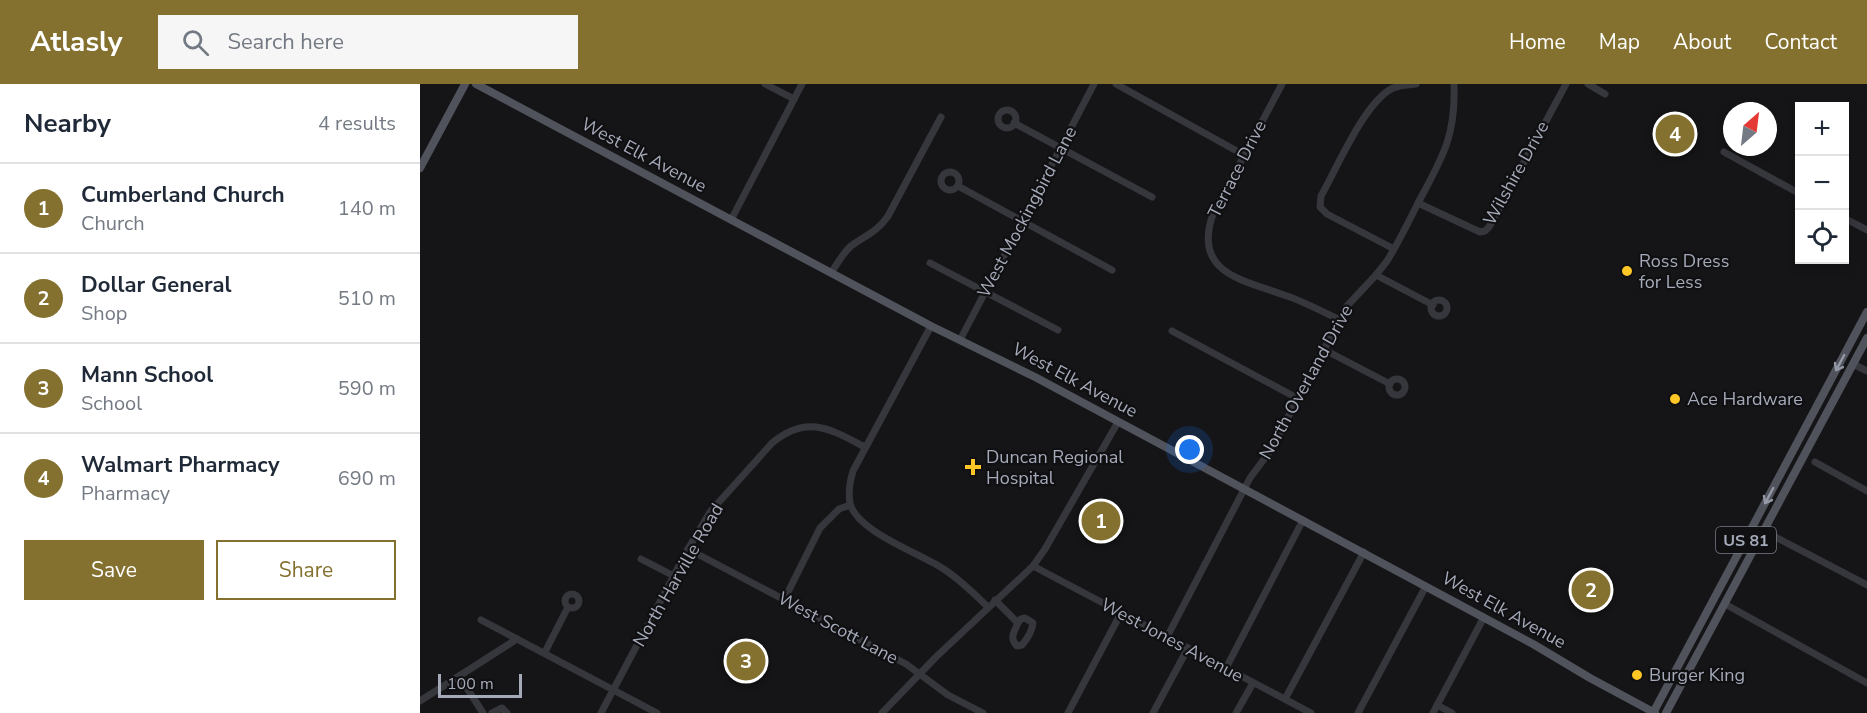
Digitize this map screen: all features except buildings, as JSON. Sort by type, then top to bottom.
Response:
[{"type":"main road","points":[[420,168],[465,84]]},
{"type":"main road","name":"West Elk Avenue","points":[[476,84],[931,326],[1035,377],[1364,552],[1654,713]]},
{"type":"main road","name":"US 81","points":[[1654,713],[1867,312]]},
{"type":"main road","name":"US 81","points":[[1666,713],[1867,338]]},
{"type":"main road","points":[[1796,444],[1807,450]]},
{"type":"main road","points":[[1719,589],[1730,595]]},
{"type":"street","points":[[765,84],[794,99]]},
{"type":"street","points":[[731,220],[802,84]]},
{"type":"street","name":"West Mockingbird Lane","points":[[960,340],[1094,84]]},
{"type":"street","points":[[1116,84],[1244,155]]},
{"type":"street","name":"Terrace Drive","points":[[1282,84],[1213,214],[1209,225],[1210,249],[1221,269],[1233,277],[1284,295],[1340,320]]},
{"type":"street","points":[[1394,249],[1327,214],[1320,207],[1321,196],[1367,111],[1383,94],[1395,87],[1416,84]]},
{"type":"street","name":"North Overland Drive","points":[[1167,637],[1250,478],[1270,451],[1323,349],[1355,296],[1376,275],[1394,249],[1418,203],[1447,147],[1453,123],[1454,84]]},
{"type":"street","name":"Wilshire Drive","points":[[1418,203],[1480,232],[1490,227],[1566,84]]},
{"type":"street","points":[[1588,84],[1605,94]]},
{"type":"street","points":[[831,273],[849,247],[873,233],[888,216],[941,117]]},
{"type":"street","points":[[1014,123],[1152,197]]},
{"type":"street","points":[[1731,156],[1795,191]]},
{"type":"street","points":[[958,186],[1112,270]]},
{"type":"street","points":[[1849,220],[1867,230]]},
{"type":"street","points":[[930,263],[1058,330]]},
{"type":"street","points":[[1376,275],[1432,305]]},
{"type":"street","points":[[931,326],[850,481],[850,505],[861,521],[873,531],[942,568],[965,585],[988,607]]},
{"type":"street","points":[[1173,331],[1297,398]]},
{"type":"street","points":[[1323,349],[1390,384]]},
{"type":"street","points":[[1853,364],[1867,371]]},
{"type":"street","points":[[882,713],[995,600],[1033,566],[1119,422]]},
{"type":"street","name":"North Harville Road","points":[[601,713],[710,512],[772,443],[784,433],[795,428],[817,426],[866,447]]},
{"type":"street","points":[[1815,462],[1867,491]]},
{"type":"street","points":[[784,600],[819,528],[839,509],[850,505]]},
{"type":"street","points":[[1226,668],[1303,520]]},
{"type":"street","points":[[1764,531],[1867,585]]},
{"type":"street","name":"West Scott Lane","points":[[688,549],[906,664],[948,695],[983,713]]},
{"type":"street","points":[[1285,699],[1364,552]]},
{"type":"street","points":[[642,559],[674,576]]},
{"type":"street","name":"West Jones Avenue","points":[[1033,566],[1311,713]]},
{"type":"street","points":[[1358,713],[1426,586]]},
{"type":"street","points":[[995,600],[1018,623]]},
{"type":"street","points":[[1725,604],[1867,683]]},
{"type":"street","points":[[545,652],[568,607]]},
{"type":"street","points":[[1068,713],[1121,613]]},
{"type":"street","points":[[1433,713],[1484,617]]},
{"type":"street","points":[[481,620],[657,713]]},
{"type":"street","points":[[420,701],[517,639]]},
{"type":"street","points":[[1154,713],[1188,648]]},
{"type":"street","points":[[459,676],[483,713]]},
{"type":"street","points":[[1236,713],[1252,683]]},
{"type":"street","points":[[1437,705],[1452,713]]},
{"type":"street","points":[[492,713],[502,708],[507,713]]},
{"type":"place","name":"Walmart Pharmacy","points":[[1675,134]]},
{"type":"place","name":"Ross Dress for Less","points":[[1627,271]]},
{"type":"place","name":"Ace Hardware","points":[[1675,399]]},
{"type":"place","name":"Duncan Regional Hospital","points":[[973,467]]},
{"type":"place","name":"Cumberland Church","points":[[1101,521]]},
{"type":"place","name":"Dollar General","points":[[1591,590]]},
{"type":"place","name":"Mann School","points":[[746,661]]},
{"type":"place","name":"Burger King","points":[[1637,675]]}]
